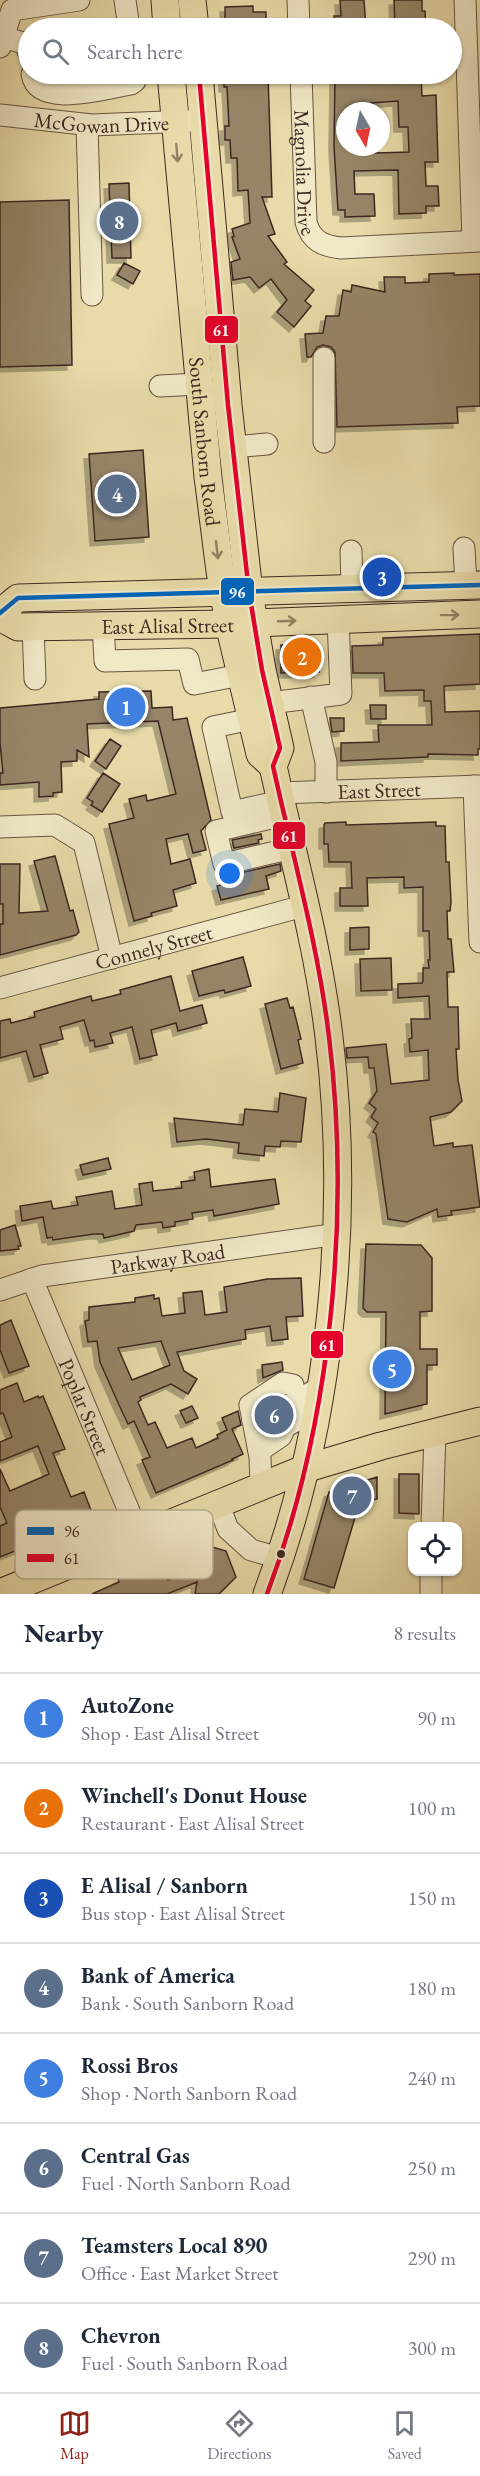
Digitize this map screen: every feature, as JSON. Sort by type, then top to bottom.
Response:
[{"type":"main road","points":[[165,0],[166,18]]},
{"type":"main road","points":[[192,0],[194,18]]},
{"type":"main road","name":"South Sanborn Road","points":[[172,84],[208,477],[236,593]]},
{"type":"main road","name":"South Sanborn Road","points":[[200,84],[233,447],[236,593]]},
{"type":"main road","name":"East Alisal Street","points":[[0,613],[18,598],[473,585]]},
{"type":"main road","points":[[236,593],[261,711]]},
{"type":"main road","name":"East Alisal Street","points":[[0,617],[14,626],[33,627],[242,623],[480,614]]},
{"type":"main road","points":[[242,623],[240,675],[280,748],[273,766],[307,905],[330,1038],[338,1169],[338,1234],[313,1387],[304,1469],[280,1558],[267,1594]]},
{"type":"main road","points":[[201,1510],[304,1469],[480,1421]]},
{"type":"main road","points":[[0,1593],[34,1579]]},
{"type":"street","points":[[18,46],[1,42],[12,10],[79,0]]},
{"type":"street","points":[[125,0],[128,18]]},
{"type":"street","points":[[298,0],[299,18]]},
{"type":"street","points":[[465,0],[476,241]]},
{"type":"street","points":[[37,84],[47,93],[69,94],[131,84]]},
{"type":"street","name":"Magnolia Drive","points":[[301,84],[306,222],[308,231],[318,242],[342,248],[476,241]]},
{"type":"street","name":"McGowan Drive","points":[[0,115],[87,125],[203,120]]},
{"type":"street","points":[[87,125],[92,295]]},
{"type":"street","points":[[324,358],[324,442]]},
{"type":"street","points":[[160,386],[199,384]]},
{"type":"street","points":[[233,447],[267,444]]},
{"type":"street","points":[[464,548],[473,585]]},
{"type":"street","points":[[351,551],[352,589]]},
{"type":"street","points":[[281,803],[232,812],[213,728],[261,711],[311,698],[341,694],[338,619]]},
{"type":"street","points":[[103,624],[105,661],[188,659],[194,684],[240,675]]},
{"type":"street","points":[[33,627],[35,679]]},
{"type":"street","points":[[311,698],[326,762],[326,792]]},
{"type":"street","points":[[477,786],[480,942]]},
{"type":"street","name":"East Street","points":[[281,803],[326,792],[477,786]]},
{"type":"street","points":[[281,803],[216,831],[221,853],[224,864],[292,848]]},
{"type":"street","points":[[0,827],[55,825],[84,843],[112,957]]},
{"type":"street","name":"Connely Street","points":[[0,988],[307,905]]},
{"type":"street","name":"Parkway Road","points":[[0,1290],[32,1279],[338,1234]]},
{"type":"street","name":"Poplar Street","points":[[32,1279],[129,1510]]},
{"type":"street","points":[[261,1485],[250,1405],[283,1383],[313,1387]]},
{"type":"street","points":[[256,1436],[313,1387]]},
{"type":"street","points":[[256,1436],[281,1436],[282,1415],[290,1396],[313,1387]]},
{"type":"street","points":[[432,1522],[435,1432]]},
{"type":"street","points":[[218,1503],[228,1529],[251,1550],[280,1558]]},
{"type":"street","points":[[430,1594],[431,1576]]},
{"type":"building","points":[[340,0],[364,0],[365,18],[334,18],[334,16],[341,16]]},
{"type":"building","points":[[394,0],[422,0],[422,11],[425,11],[425,18],[395,18]]},
{"type":"building","points":[[253,6],[253,12],[266,12],[266,18],[225,18],[225,7]]},
{"type":"building","points":[[224,84],[268,84],[272,197],[262,197],[275,234],[268,236],[287,262],[284,264],[314,290],[305,301],[311,306],[294,327],[277,312],[287,300],[271,279],[259,288],[250,277],[233,280],[231,262],[240,259],[232,237],[234,236],[232,229],[250,223],[248,190],[238,191],[237,158],[231,158],[230,140],[225,140],[225,126],[229,126],[227,87],[224,87]]},
{"type":"building","points":[[335,84],[421,84],[422,96],[436,95],[438,162],[425,162],[426,186],[438,186],[439,206],[426,206],[426,213],[399,214],[398,170],[354,171],[355,194],[374,194],[375,216],[345,217],[345,210],[338,210],[334,147]]},
{"type":"building","points":[[129,183],[131,258],[112,258],[109,184]]},
{"type":"building","points":[[69,200],[72,365],[0,367],[0,202]]},
{"type":"building","points":[[124,263],[140,271],[133,284],[117,275]]},
{"type":"building","points":[[454,273],[454,275],[480,274],[480,406],[457,407],[458,423],[337,427],[335,352],[331,347],[323,345],[317,347],[311,357],[307,357],[305,334],[323,333],[326,316],[339,316],[343,290],[351,292],[352,285],[385,292],[384,277],[405,277],[405,283],[429,282],[429,274]]},
{"type":"building","points":[[143,450],[149,537],[95,541],[89,454]]},
{"type":"building","points":[[480,634],[480,684],[444,686],[445,712],[480,711],[478,755],[428,754],[428,757],[341,761],[341,743],[379,742],[378,725],[432,725],[431,701],[424,701],[424,690],[385,691],[384,673],[353,673],[352,646],[383,645],[383,638]]},
{"type":"building","points":[[317,644],[319,672],[281,673],[281,645]]},
{"type":"building","points":[[151,691],[152,708],[172,707],[173,720],[187,718],[211,820],[201,831],[206,850],[193,853],[188,834],[166,839],[171,864],[190,859],[196,883],[173,890],[177,906],[151,913],[152,916],[134,921],[109,824],[134,818],[129,799],[146,795],[147,801],[176,794],[158,721],[87,724],[89,757],[77,750],[77,761],[61,762],[62,792],[53,793],[53,796],[39,797],[39,782],[0,785],[0,773],[3,773],[0,708],[99,699],[99,692]]},
{"type":"building","points":[[370,705],[386,705],[386,719],[371,719]]},
{"type":"building","points":[[330,718],[344,718],[344,731],[332,732]]},
{"type":"building","points":[[110,739],[121,746],[106,769],[95,761]]},
{"type":"building","points":[[103,773],[120,784],[102,812],[91,805],[93,802],[87,798]]},
{"type":"building","points":[[346,822],[346,825],[436,822],[436,826],[445,826],[446,862],[449,862],[451,902],[450,911],[447,911],[448,939],[451,939],[454,972],[447,972],[448,1007],[458,1007],[459,1049],[456,1049],[462,1101],[451,1112],[430,1117],[434,1146],[453,1143],[453,1147],[472,1145],[480,1207],[451,1211],[452,1215],[438,1217],[437,1209],[407,1222],[388,1219],[376,1134],[373,1132],[378,1123],[371,1117],[376,1109],[369,1103],[377,1091],[374,1068],[369,1068],[368,1057],[347,1058],[346,1048],[386,1044],[391,1084],[429,1080],[428,1050],[410,1052],[409,1039],[412,1038],[411,1019],[430,1019],[429,996],[398,998],[398,984],[422,983],[423,968],[429,968],[429,931],[423,931],[423,887],[404,888],[404,877],[367,878],[368,906],[340,906],[340,888],[352,888],[351,862],[329,862],[328,844],[324,844],[324,825],[325,823]]},
{"type":"building","points":[[261,834],[262,839],[258,840],[259,843],[234,848],[232,840]]},
{"type":"building","points":[[55,856],[70,911],[73,910],[79,932],[76,935],[0,955],[0,924],[3,924],[3,904],[0,904],[0,864],[20,864],[19,913],[48,911],[34,861]]},
{"type":"building","points":[[280,864],[281,871],[266,876],[269,889],[221,900],[217,886],[241,880],[240,873]]},
{"type":"building","points":[[369,927],[369,949],[350,950],[350,928]]},
{"type":"building","points":[[243,957],[251,986],[225,993],[224,990],[199,996],[192,971]]},
{"type":"building","points":[[391,958],[392,990],[361,991],[360,959]]},
{"type":"building","points":[[171,976],[180,1011],[202,1005],[207,1023],[178,1031],[176,1023],[151,1030],[157,1055],[140,1059],[132,1027],[110,1033],[113,1043],[95,1047],[94,1040],[90,1041],[84,1020],[60,1027],[63,1039],[40,1045],[48,1073],[34,1077],[26,1051],[0,1058],[0,1021],[10,1019],[11,1023],[35,1017],[34,1012],[91,996],[92,1001],[121,994],[120,990]]},
{"type":"building","points":[[287,998],[290,1008],[293,1007],[301,1039],[298,1040],[303,1063],[281,1069],[265,1004]]},
{"type":"building","points":[[280,1093],[306,1098],[301,1142],[281,1141],[280,1147],[265,1146],[264,1156],[238,1153],[239,1143],[206,1139],[177,1142],[174,1118],[243,1125],[245,1109],[278,1112]]},
{"type":"building","points":[[108,1158],[111,1169],[83,1175],[80,1165]]},
{"type":"building","points":[[209,1169],[211,1187],[275,1179],[279,1204],[214,1216],[213,1210],[192,1213],[193,1219],[175,1222],[175,1226],[163,1228],[162,1222],[136,1225],[134,1231],[104,1238],[103,1234],[94,1234],[53,1240],[52,1237],[47,1238],[43,1217],[22,1221],[20,1206],[51,1201],[53,1209],[78,1205],[76,1197],[112,1191],[115,1209],[142,1205],[139,1184],[152,1182],[153,1191],[182,1188],[181,1182],[195,1180],[194,1172]]},
{"type":"building","points":[[15,1225],[21,1246],[18,1246],[19,1249],[0,1251],[0,1230]]},
{"type":"building","points":[[366,1244],[421,1245],[432,1258],[432,1311],[420,1312],[420,1349],[437,1349],[437,1365],[427,1365],[427,1404],[385,1414],[386,1312],[367,1312],[363,1308]]},
{"type":"building","points":[[301,1278],[303,1316],[286,1317],[288,1339],[272,1341],[270,1326],[245,1330],[246,1339],[177,1352],[184,1371],[197,1379],[188,1394],[171,1384],[140,1397],[141,1400],[138,1402],[148,1425],[155,1422],[167,1448],[192,1438],[196,1448],[218,1438],[217,1435],[227,1430],[222,1418],[238,1411],[241,1425],[232,1429],[243,1454],[156,1493],[142,1460],[150,1457],[134,1421],[128,1424],[119,1405],[100,1362],[97,1341],[88,1342],[85,1321],[89,1320],[89,1307],[135,1302],[135,1298],[154,1295],[154,1299],[159,1298],[162,1316],[185,1313],[183,1293],[202,1291],[205,1315],[227,1312],[224,1287],[267,1279]],"holes":[[[161,1341],[170,1365],[132,1380],[118,1348]]]},
{"type":"building","points":[[11,1320],[29,1366],[9,1373],[0,1350],[0,1325]]},
{"type":"building","points":[[282,1362],[283,1370],[263,1378],[262,1365]]},
{"type":"building","points":[[17,1383],[24,1402],[43,1396],[65,1449],[53,1453],[71,1497],[84,1492],[91,1510],[15,1510],[15,1551],[0,1557],[0,1526],[7,1523],[0,1507],[0,1469],[10,1491],[49,1474],[38,1446],[0,1461],[0,1442],[12,1437],[3,1413],[0,1414],[0,1390]]},
{"type":"building","points":[[192,1406],[198,1418],[186,1423],[180,1411]]},
{"type":"building","points":[[399,1474],[419,1474],[419,1514],[399,1513]]},
{"type":"building","points":[[377,1477],[377,1499],[359,1504],[334,1588],[304,1579],[329,1492]]},
{"type":"building","points":[[213,1547],[226,1551],[236,1577],[219,1594],[195,1594],[197,1582],[167,1594],[92,1594],[119,1582],[118,1579],[213,1579]]},
{"type":"transit line","name":"61","points":[[200,84],[228,405],[249,592],[262,670],[280,748],[273,766],[312,935],[324,1003],[335,1105],[338,1176],[336,1247],[321,1391],[307,1461],[289,1529],[267,1594]]},
{"type":"transit line","name":"96","points":[[0,613],[18,598],[480,585]]},
{"type":"place","name":"Chevron","points":[[119,221]]},
{"type":"place","name":"Bank of America","points":[[117,494]]},
{"type":"place","name":"E Alisal / Sanborn","points":[[382,577]]},
{"type":"place","name":"Winchell's Donut House","points":[[302,657]]},
{"type":"place","name":"AutoZone","points":[[126,707]]},
{"type":"place","name":"Rossi Bros","points":[[392,1369]]},
{"type":"place","name":"Central Gas","points":[[274,1415]]},
{"type":"place","name":"Teamsters Local 890","points":[[352,1496]]}]
